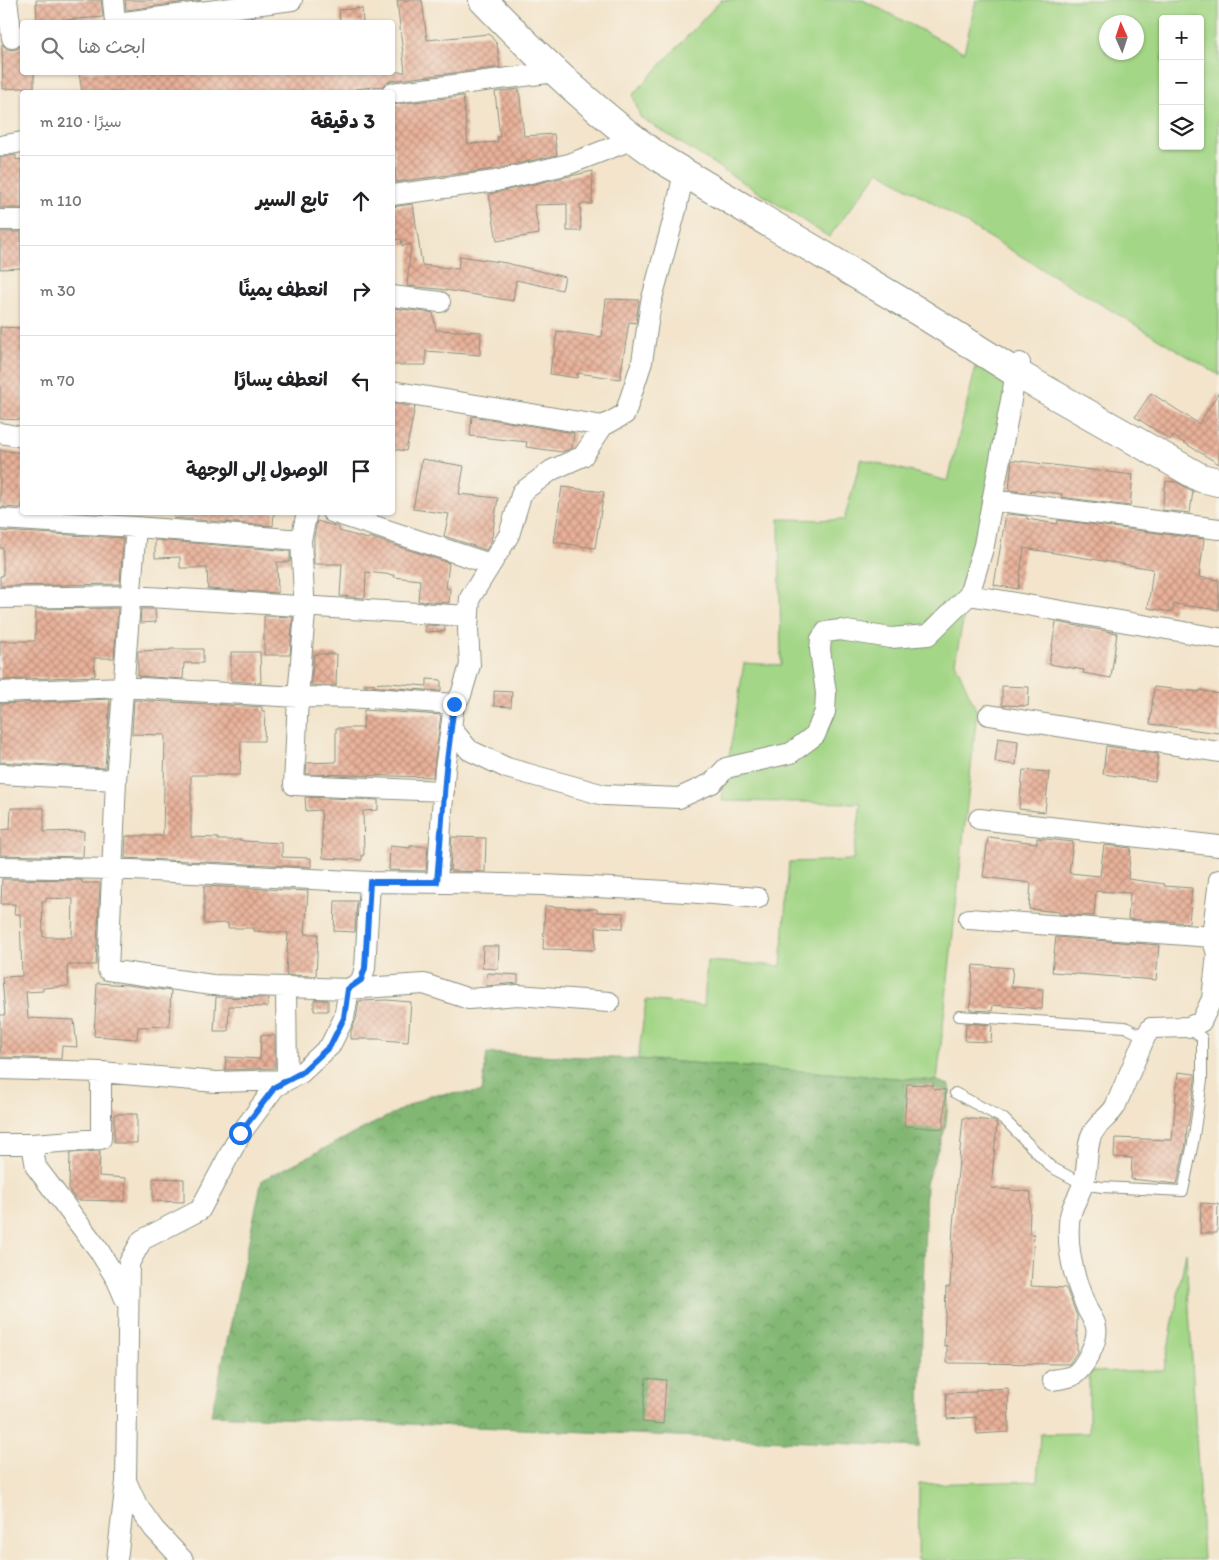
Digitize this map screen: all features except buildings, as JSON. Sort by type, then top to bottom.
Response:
[{"type":"street","points":[[7,0],[12,38]]},
{"type":"street","points":[[113,0],[115,20]]},
{"type":"street","points":[[140,20],[292,0]]},
{"type":"street","points":[[483,0],[555,72],[684,172],[916,310],[1018,368],[1206,470],[1218,483]]},
{"type":"street","points":[[510,0],[637,134],[669,147],[919,299],[1018,368]]},
{"type":"street","points":[[395,93],[555,72]]},
{"type":"street","points":[[395,195],[496,181],[568,164],[637,134]]},
{"type":"street","points":[[0,146],[20,142]]},
{"type":"street","points":[[437,882],[444,791],[454,704],[461,695],[470,665],[470,598],[509,536],[522,492],[552,470],[583,456],[603,426],[625,414],[639,370],[651,302],[676,210],[684,172]]},
{"type":"street","points":[[0,220],[20,220]]},
{"type":"street","points":[[395,296],[440,302]]},
{"type":"street","points":[[451,728],[469,750],[507,768],[604,795],[679,798],[712,783],[726,768],[791,753],[815,735],[825,712],[826,693],[820,650],[822,639],[826,632],[840,630],[891,638],[928,635],[968,595],[984,545],[1018,368]]},
{"type":"street","points":[[395,391],[603,426]]},
{"type":"street","points":[[0,433],[20,437]]},
{"type":"street","points":[[992,500],[1219,529]]},
{"type":"street","points":[[306,515],[301,540],[305,607],[294,785],[444,791]]},
{"type":"street","points":[[341,515],[490,564]]},
{"type":"street","points":[[0,519],[301,540]]},
{"type":"street","points":[[136,527],[116,780],[108,970],[212,984],[348,989],[424,984],[469,999],[518,995],[609,1002]]},
{"type":"street","points":[[968,595],[1219,638]]},
{"type":"street","points":[[0,598],[131,596],[469,616]]},
{"type":"street","points":[[0,692],[122,687],[298,697],[373,698],[454,704]]},
{"type":"street","points":[[989,715],[1219,752]]},
{"type":"street","points":[[0,774],[116,780]]},
{"type":"street","points":[[979,818],[1219,846]]},
{"type":"street","points":[[0,866],[112,869],[370,882],[437,882],[699,892],[758,898]]},
{"type":"street","points":[[1053,1380],[1073,1376],[1086,1360],[1096,1341],[1096,1326],[1086,1307],[1074,1273],[1068,1223],[1072,1208],[1083,1184],[1091,1136],[1099,1123],[1108,1117],[1115,1107],[1145,1037],[1151,1028],[1188,1027],[1201,1022],[1212,999],[1217,954],[1212,937],[1219,880]]},
{"type":"street","points":[[117,1560],[126,1481],[129,1263],[142,1240],[200,1210],[240,1133],[275,1087],[301,1073],[330,1046],[344,1018],[348,989],[361,980],[365,968],[370,882]]},
{"type":"street","points":[[969,919],[1212,937]]},
{"type":"street","points":[[286,986],[288,1080]]},
{"type":"street","points":[[0,1069],[101,1072],[216,1082],[288,1080]]},
{"type":"street","points":[[0,1144],[32,1144],[102,1139],[101,1072]]},
{"type":"street","points":[[32,1144],[36,1167],[98,1250],[117,1280],[128,1308]]},
{"type":"street","points":[[126,1481],[137,1505],[154,1529],[183,1560]]},
{"type":"lane","points":[[959,1016],[1125,1027],[1145,1037]]},
{"type":"lane","points":[[955,1093],[1004,1119],[1051,1167],[1083,1184],[1102,1187],[1183,1191],[1193,1143],[1202,1080],[1202,1038],[1188,1027]]},
{"type":"green space","points":[[721,0],[863,0],[964,52],[976,0],[1219,0],[1219,375],[879,171],[829,237],[640,117],[633,95]]},
{"type":"green space","points":[[978,358],[1011,376],[955,662],[977,712],[937,1081],[638,1059],[646,1000],[704,1006],[707,961],[781,966],[789,862],[853,860],[861,803],[722,801],[744,663],[781,665],[779,519],[844,520],[861,459],[948,481]]},
{"type":"green space","points":[[487,1053],[638,1059],[937,1081],[950,1085],[945,1129],[926,1183],[919,1447],[211,1415],[262,1180],[430,1095],[482,1092]]},
{"type":"green space","points":[[1186,1252],[1203,1560],[918,1560],[919,1484],[1037,1481],[1040,1434],[1089,1433],[1089,1372],[1164,1370]]},
{"type":"route","points":[[240,1133],[275,1087],[301,1073],[330,1046],[344,1018],[348,989],[361,980],[365,968],[370,882],[437,882],[446,769],[454,704]]}]
